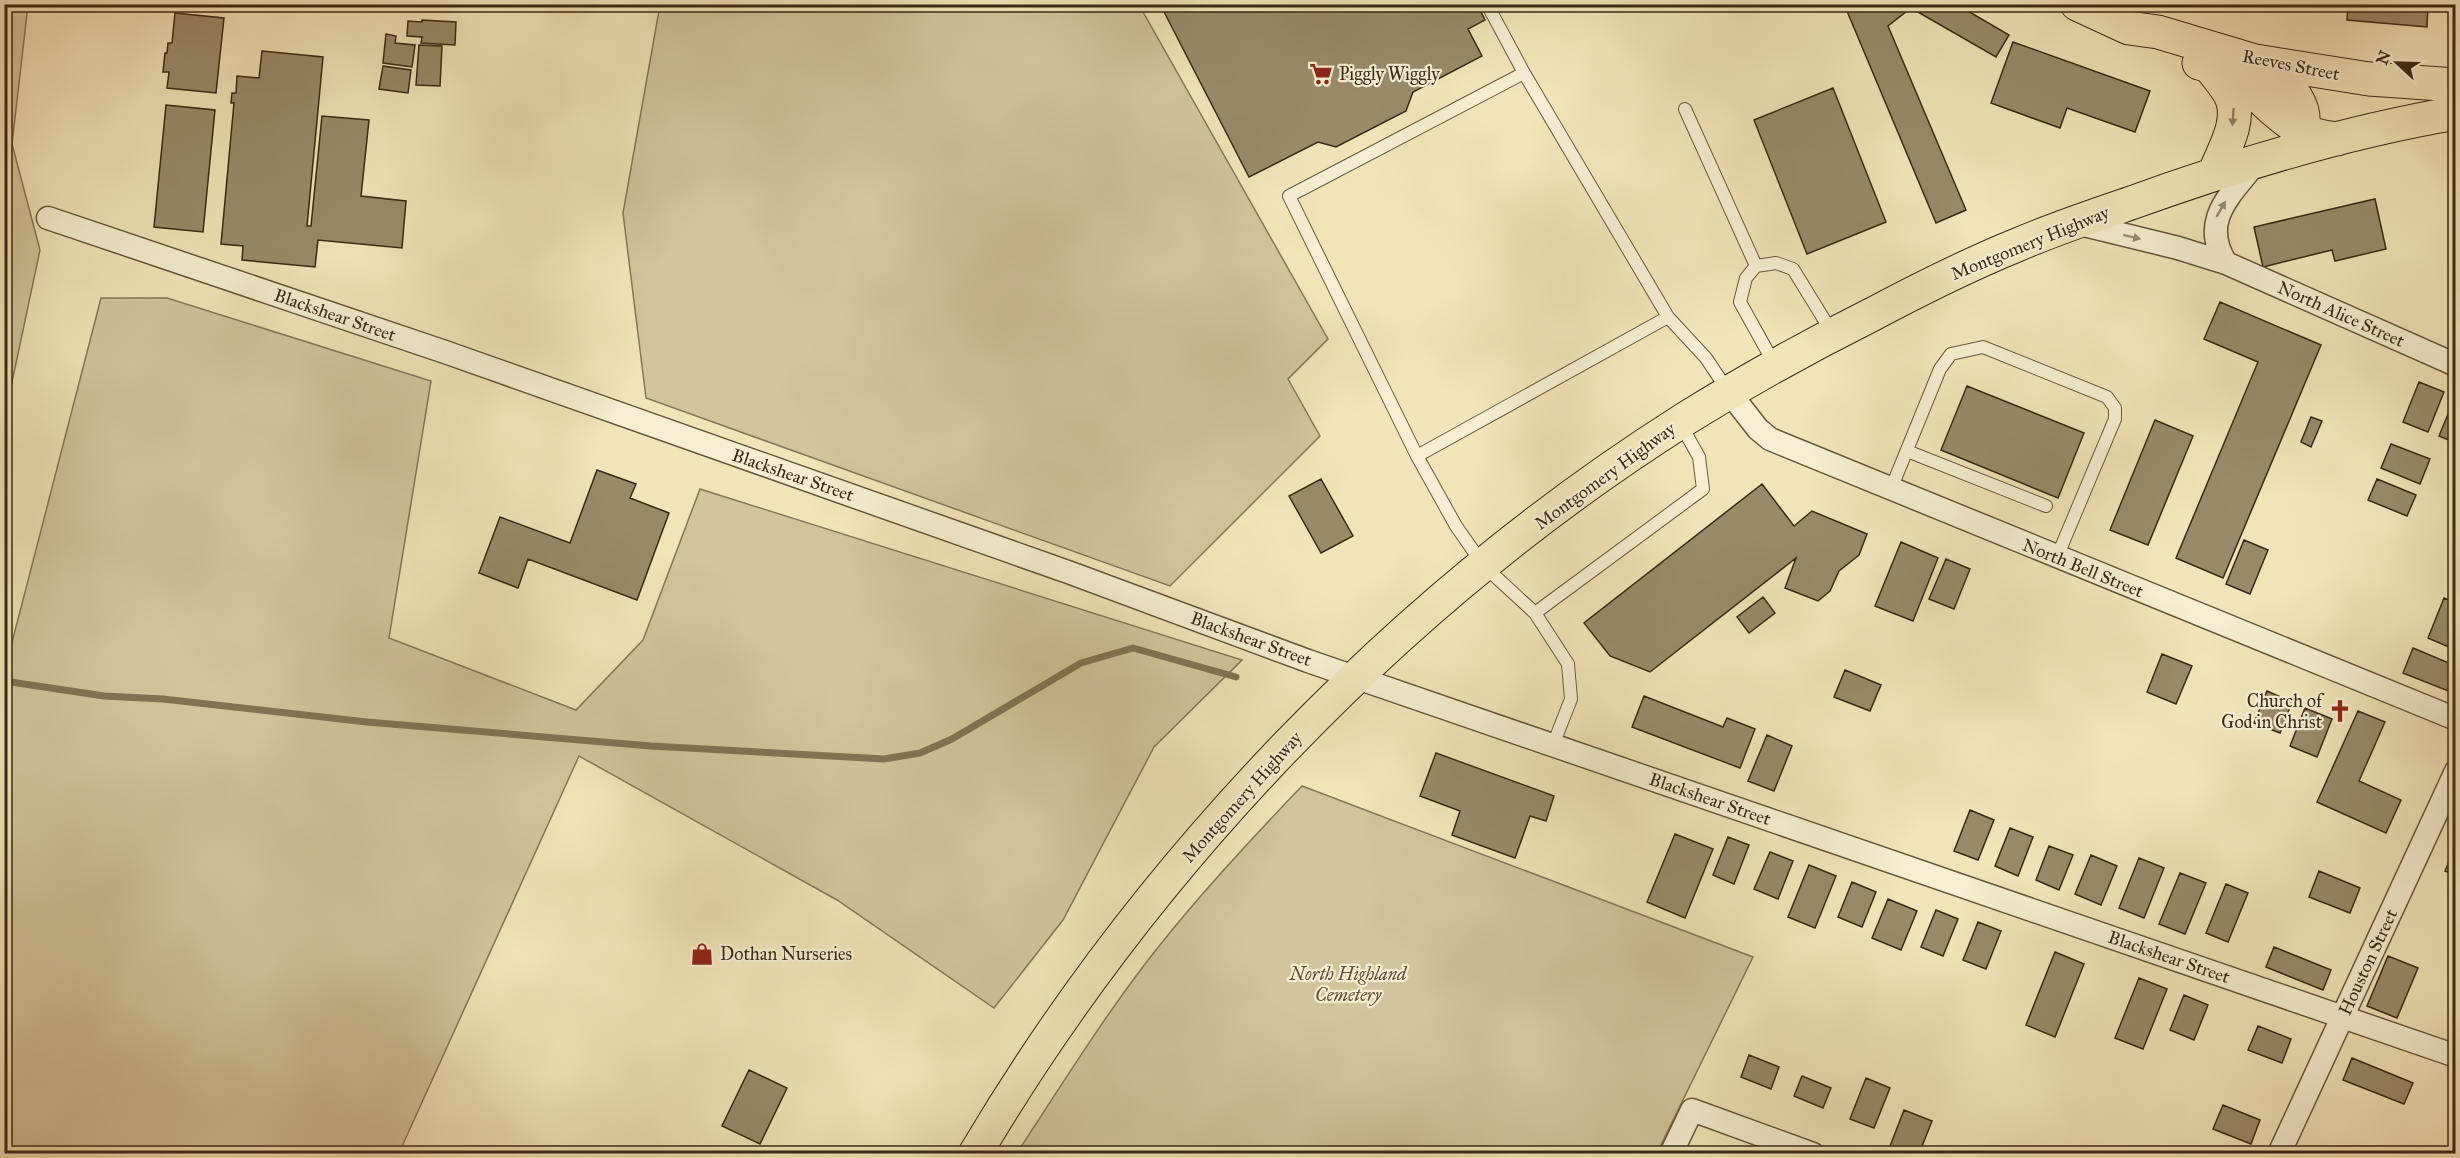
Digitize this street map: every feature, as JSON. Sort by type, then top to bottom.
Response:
[{"type":"main road","name":"Reeves Street","points":[[2078,4],[2129,28],[2152,48],[2233,75],[2279,116],[2281,148]]},
{"type":"main road","name":"Reeves Street","points":[[2129,28],[2158,32],[2255,61],[2369,79],[2456,85]]},
{"type":"main road","points":[[2255,61],[2279,76],[2294,92],[2302,106],[2303,121],[2281,148]]},
{"type":"main road","points":[[2210,66],[2229,91],[2234,101],[2235,112],[2234,123],[2215,172]]},
{"type":"main road","name":"Montgomery Highway","points":[[975,1154],[1044,1045],[1151,900],[1249,788],[1355,676],[1484,566],[1563,504],[1679,423],[1775,365],[1941,279],[2016,245],[2281,148],[2340,139],[2456,113]]},
{"type":"street","points":[[2226,263],[2217,250],[2214,234],[2216,218],[2222,205],[2281,148]]},
{"type":"street","name":"Blackshear Street","points":[[48,218],[445,352],[1355,676],[2456,1056]]},
{"type":"street","name":"North Alice Street","points":[[2075,223],[2178,248],[2226,263],[2456,365]]},
{"type":"street","name":"North Bell Street","points":[[1729,392],[1758,429],[1770,439],[2456,719]]},
{"type":"street","name":"Houston Street","points":[[2279,1154],[2456,771]]},
{"type":"street","points":[[1671,1154],[1692,1110],[1813,1154]]},
{"type":"lane","points":[[1487,4],[1524,72],[1668,317],[1706,358],[1729,392]]},
{"type":"lane","points":[[1524,72],[1289,196],[1417,456],[1456,526],[1484,566],[1534,613],[1568,664],[1571,699],[1553,745]]},
{"type":"lane","points":[[1685,109],[1756,266]]},
{"type":"lane","points":[[1775,365],[1740,302],[1746,278],[1756,266],[1776,263],[1793,269],[1833,334]]},
{"type":"lane","points":[[1417,456],[1668,317]]},
{"type":"lane","points":[[1891,489],[1940,369],[1951,354],[1983,347],[2107,397],[2115,408],[2115,419],[2057,558]]},
{"type":"lane","points":[[1534,613],[1703,489],[1700,457],[1679,423]]},
{"type":"lane","points":[[1907,451],[2046,506]]},
{"type":"green space","points":[[5,4],[28,5],[12,144],[40,250],[5,415]]},
{"type":"green space","points":[[660,5],[1139,5],[1328,339],[1288,379],[1320,436],[1170,586],[646,398],[623,213]]},
{"type":"green space","points":[[101,298],[167,298],[431,381],[389,638],[576,710],[643,640],[700,489],[1242,660],[1154,747],[1063,920],[994,1008],[837,900],[579,756],[399,1153],[5,1153],[5,663]]},
{"type":"green space","name":"North Highland Cemetery","points":[[1302,786],[1753,957],[1657,1153],[1017,1153],[1147,961],[1217,878]]},
{"type":"building","name":"Piggly Wiggly","points":[[1160,4],[1477,4],[1485,20],[1468,29],[1482,56],[1413,92],[1406,111],[1336,147],[1318,142],[1249,177]]},
{"type":"building","points":[[1844,4],[1956,4],[2009,35],[1996,57],[1911,8],[1888,26],[1966,210],[1936,223]]},
{"type":"building","points":[[2348,4],[2428,4],[2427,27],[2347,20]]},
{"type":"building","points":[[175,13],[224,18],[216,93],[167,88],[169,72],[163,72],[165,53],[167,53],[168,43],[172,43]]},
{"type":"building","points":[[422,20],[456,22],[455,45],[421,43],[422,37],[407,36],[408,21],[422,22]]},
{"type":"building","points":[[386,34],[396,36],[395,43],[415,45],[412,67],[383,63]]},
{"type":"building","points":[[2013,42],[2150,91],[2135,132],[2067,108],[2060,128],[1991,103]]},
{"type":"building","points":[[419,45],[442,46],[440,86],[416,85]]},
{"type":"building","points":[[262,51],[323,57],[307,226],[311,226],[322,116],[369,120],[361,196],[406,201],[402,248],[318,240],[315,267],[242,260],[243,246],[221,244],[234,103],[231,103],[232,93],[236,93],[237,76],[259,78]]},
{"type":"building","points":[[383,66],[411,70],[408,93],[379,89]]},
{"type":"building","points":[[1833,88],[1886,222],[1807,254],[1754,120]]},
{"type":"building","points":[[166,105],[215,110],[203,232],[154,227]]},
{"type":"building","points":[[2375,199],[2386,249],[2335,261],[2332,250],[2263,267],[2254,227]]},
{"type":"building","points":[[2220,302],[2321,345],[2223,578],[2176,558],[2258,362],[2204,339]]},
{"type":"building","points":[[2419,382],[2444,392],[2428,432],[2403,422]]},
{"type":"building","points":[[1967,386],[2084,433],[2058,498],[1941,450]]},
{"type":"building","points":[[2456,398],[2456,443],[2439,436]]},
{"type":"building","points":[[2311,417],[2322,421],[2311,447],[2301,442]]},
{"type":"building","points":[[2155,420],[2193,436],[2148,545],[2110,530]]},
{"type":"building","points":[[2391,444],[2430,459],[2420,484],[2381,468]]},
{"type":"building","points":[[597,470],[636,484],[630,498],[669,513],[637,600],[528,559],[518,588],[479,573],[500,517],[570,543]]},
{"type":"building","points":[[1321,479],[1353,536],[1321,553],[1289,496]]},
{"type":"building","points":[[2377,479],[2416,495],[2407,516],[2368,500]]},
{"type":"building","points":[[1762,484],[1794,526],[1812,511],[1867,534],[1859,555],[1839,571],[1830,591],[1818,601],[1785,588],[1796,558],[1650,672],[1610,656],[1584,623]]},
{"type":"building","points":[[2244,540],[2268,550],[2250,594],[2226,584]]},
{"type":"building","points":[[1901,542],[1938,558],[1913,621],[1875,606]]},
{"type":"building","points":[[1946,559],[1970,569],[1954,609],[1929,599]]},
{"type":"building","points":[[1763,597],[1775,613],[1749,633],[1737,617]]},
{"type":"building","points":[[2444,598],[2456,603],[2456,650],[2428,638]]},
{"type":"building","points":[[2413,648],[2456,666],[2456,681],[2451,692],[2403,673]]},
{"type":"building","points":[[2162,654],[2192,666],[2176,704],[2147,692]]},
{"type":"building","points":[[1845,670],[1881,685],[1870,711],[1834,697]]},
{"type":"building","points":[[2267,691],[2292,702],[2280,733],[2254,723]]},
{"type":"building","points":[[1644,696],[1723,727],[1727,718],[1755,729],[1740,768],[1632,727]]},
{"type":"building","points":[[2305,708],[2332,719],[2317,757],[2290,746]]},
{"type":"building","points":[[2358,711],[2385,722],[2359,781],[2401,800],[2386,833],[2317,802]]},
{"type":"building","points":[[1767,735],[1792,746],[1774,791],[1748,781]]},
{"type":"building","points":[[1436,753],[1554,796],[1546,821],[1530,816],[1515,858],[1452,835],[1460,811],[1420,796]]},
{"type":"building","points":[[1970,810],[1994,820],[1978,860],[1954,851]]},
{"type":"building","points":[[2010,828],[2033,837],[2018,876],[1995,866]]},
{"type":"building","points":[[1675,834],[1713,849],[1685,918],[1647,902]]},
{"type":"building","points":[[1728,837],[1749,845],[1734,884],[1713,875]]},
{"type":"building","points":[[2456,845],[2456,875],[2445,871]]},
{"type":"building","points":[[2049,846],[2073,855],[2059,890],[2036,880]]},
{"type":"building","points":[[1770,852],[1793,861],[1778,899],[1754,889]]},
{"type":"building","points":[[2091,855],[2117,866],[2101,905],[2075,894]]},
{"type":"building","points":[[2139,858],[2164,868],[2144,918],[2119,908]]},
{"type":"building","points":[[1809,865],[1836,876],[1815,928],[1788,917]]},
{"type":"building","points":[[2319,871],[2360,888],[2350,913],[2309,897]]},
{"type":"building","points":[[2180,873],[2206,883],[2185,934],[2159,924]]},
{"type":"building","points":[[1852,882],[1876,892],[1862,927],[1838,917]]},
{"type":"building","points":[[2226,884],[2248,893],[2228,942],[2206,933]]},
{"type":"building","points":[[1888,899],[1917,911],[1901,950],[1872,938]]},
{"type":"building","points":[[1936,910],[1958,919],[1943,956],[1921,947]]},
{"type":"building","points":[[1978,922],[2001,931],[1986,969],[1963,960]]},
{"type":"building","points":[[2274,947],[2331,970],[2323,990],[2266,967]]},
{"type":"building","points":[[2055,952],[2084,964],[2055,1037],[2026,1025]]},
{"type":"building","points":[[2388,956],[2418,968],[2397,1018],[2367,1006]]},
{"type":"building","points":[[2139,978],[2167,989],[2143,1049],[2115,1038]]},
{"type":"building","points":[[2184,995],[2208,1005],[2194,1040],[2170,1030]]},
{"type":"building","points":[[2258,1026],[2291,1039],[2282,1063],[2248,1050]]},
{"type":"building","points":[[1749,1055],[1779,1067],[1771,1089],[1741,1077]]},
{"type":"building","points":[[2352,1058],[2413,1083],[2404,1104],[2343,1080]]},
{"type":"building","points":[[749,1070],[787,1088],[760,1144],[722,1126]]},
{"type":"building","points":[[1802,1076],[1831,1088],[1823,1108],[1794,1096]]},
{"type":"building","points":[[1866,1078],[1890,1088],[1874,1128],[1850,1119]]},
{"type":"building","points":[[2223,1105],[2260,1120],[2251,1144],[2213,1129]]},
{"type":"building","points":[[1904,1110],[1932,1121],[1919,1154],[1887,1154]]},
{"type":"waterway","points":[[4,681],[104,696],[163,699],[367,722],[651,746],[884,759],[920,753],[952,739],[1081,663],[1133,648],[1236,677]]},
{"type":"place","name":"Piggly Wiggly","points":[[1321,74]]},
{"type":"place","name":"Church of God in Christ","points":[[2340,711]]},
{"type":"place","name":"Dothan Nurseries","points":[[702,954]]}]
